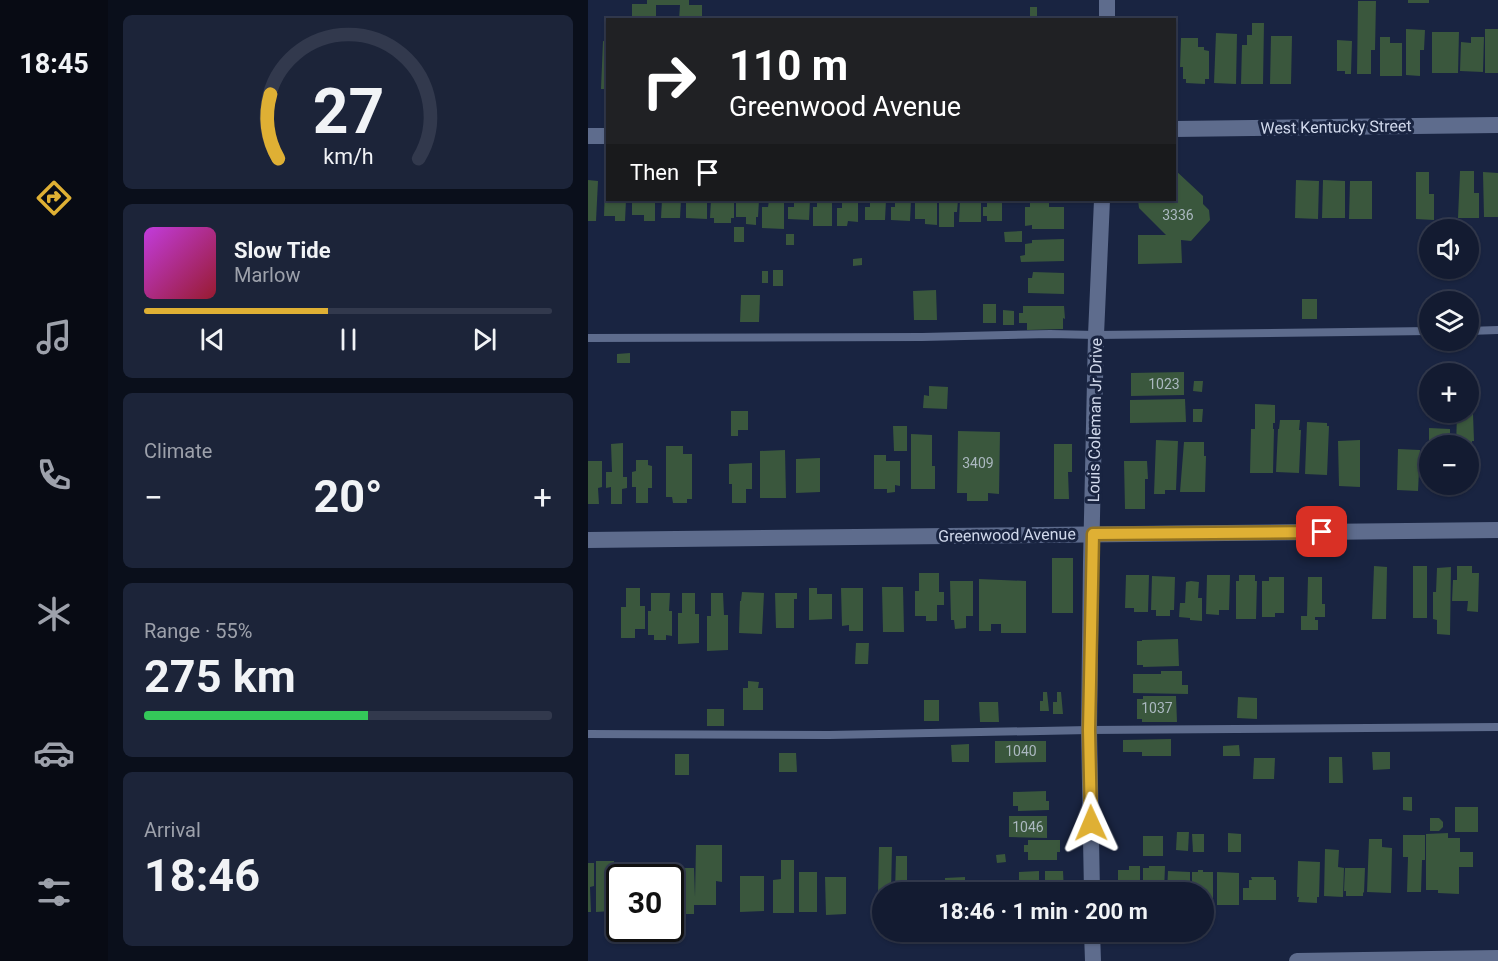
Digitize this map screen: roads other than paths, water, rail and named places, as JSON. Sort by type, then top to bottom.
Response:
[{"type":"street","points":[[1107,0],[1107,18]]},
{"type":"street","name":"West Kentucky Street","points":[[1176,129],[1498,125]]},
{"type":"street","points":[[588,136],[606,136]]},
{"type":"street","name":"Louis Coleman Jr Drive","points":[[1092,882],[1089,730],[1096,335],[1102,201]]},
{"type":"street","name":"Greenwood Avenue","points":[[588,540],[1498,530]]},
{"type":"street","points":[[1092,942],[1093,961]]},
{"type":"street","points":[[1296,961],[1498,958]]},
{"type":"lane","points":[[1479,331],[1498,330]]},
{"type":"lane","points":[[588,338],[1419,331]]},
{"type":"lane","points":[[588,734],[829,735],[1089,730],[1498,727]]}]
